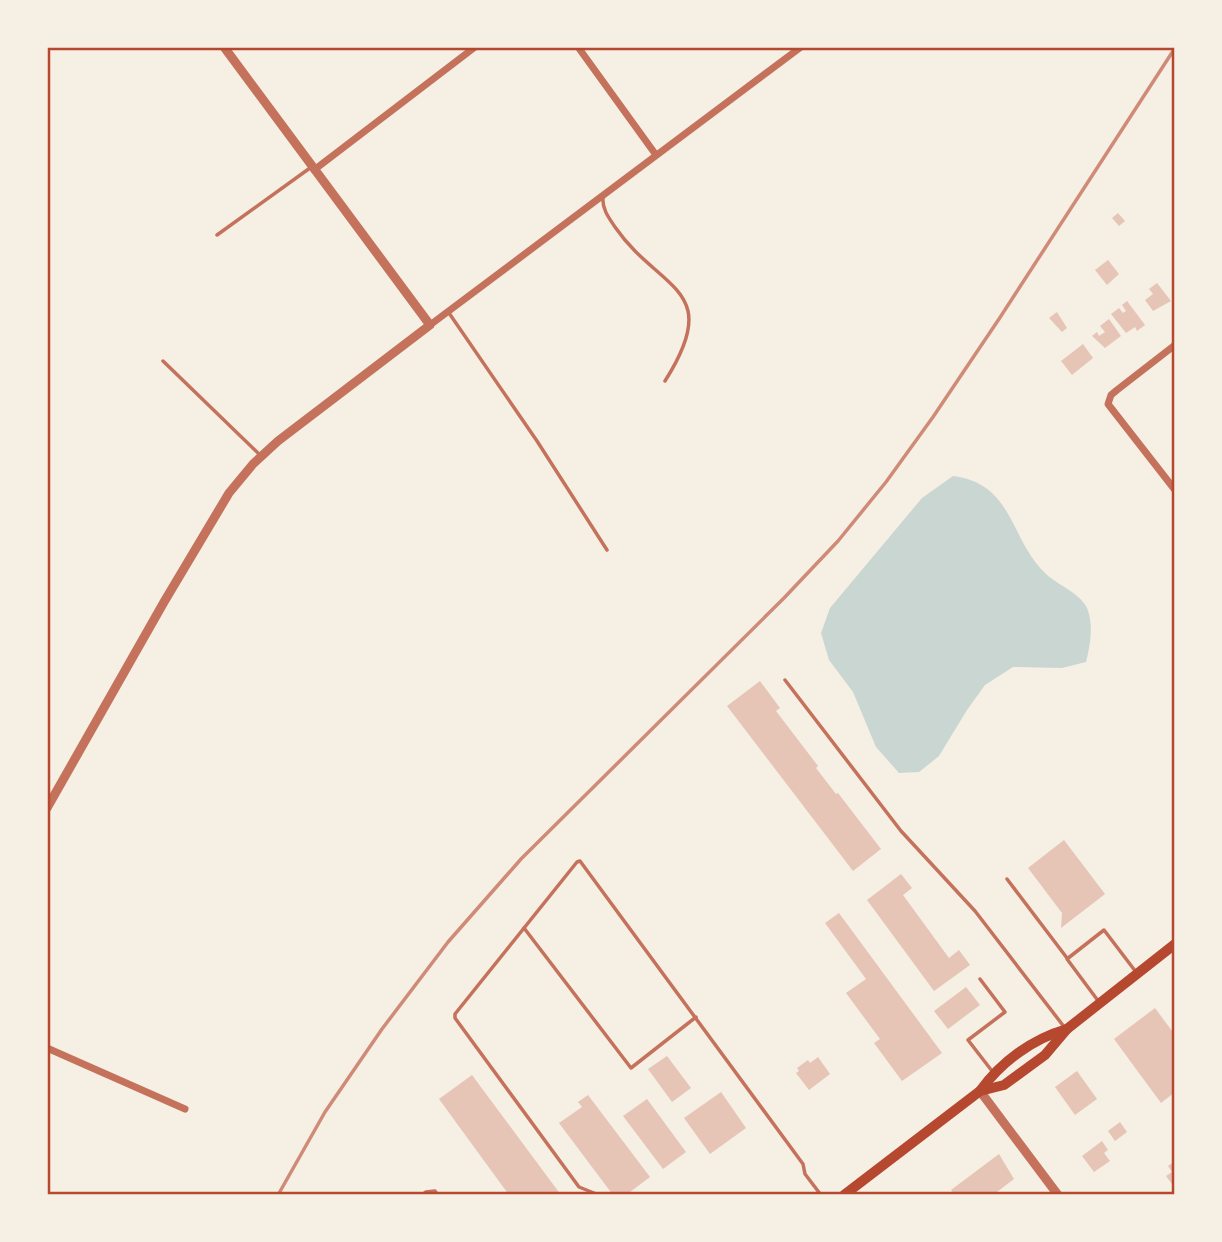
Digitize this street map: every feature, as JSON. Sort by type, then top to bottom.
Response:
[{"type":"main road","points":[[980,1091],[1004,1085],[1045,1055],[1067,1030],[1175,944]]},
{"type":"main road","points":[[846,1194],[980,1091],[993,1073],[1040,1038],[1067,1030]]},
{"type":"street","points":[[224,47],[430,325]]},
{"type":"street","points":[[313,168],[475,47]]},
{"type":"street","points":[[578,47],[656,155]]},
{"type":"street","points":[[47,808],[229,492],[261,457],[430,325],[801,47]]},
{"type":"street","points":[[1175,345],[1108,400],[1109,407],[1175,490]]},
{"type":"street","points":[[47,1048],[185,1109]]},
{"type":"street","points":[[980,1091],[1058,1195]]},
{"type":"lane","points":[[217,235],[313,168]]},
{"type":"lane","points":[[605,193],[602,202],[604,209],[622,238],[664,276],[687,306],[690,329],[687,339],[682,355],[664,381]]},
{"type":"lane","points":[[448,312],[566,484],[607,550]]},
{"type":"lane","points":[[163,361],[261,457]]},
{"type":"lane","points":[[785,680],[901,831],[975,911],[1067,1030]]},
{"type":"lane","points":[[599,1195],[579,1187],[455,1018],[455,1014],[580,861],[803,1164],[805,1174],[821,1195]]},
{"type":"lane","points":[[1007,878],[1100,1003]]},
{"type":"lane","points":[[524,928],[631,1068],[695,1017]]},
{"type":"lane","points":[[1067,958],[1104,930],[1137,974]]},
{"type":"lane","points":[[981,979],[1005,1012],[968,1040],[993,1073]]},
{"type":"lane","points":[[422,1195],[435,1191],[438,1195]]},
{"type":"shaded area","points":[[953,476],[973,481],[988,490],[1008,514],[1033,559],[1045,573],[1083,602],[1090,621],[1089,649],[1086,662],[1062,668],[1013,667],[985,685],[939,756],[919,772],[899,773],[876,747],[853,692],[829,660],[821,633],[830,608],[922,498]]},
{"type":"building","points":[[1118,213],[1125,221],[1119,226],[1112,218]]},
{"type":"building","points":[[1108,260],[1119,274],[1107,285],[1095,270]]},
{"type":"building","points":[[1157,283],[1171,301],[1153,311],[1145,300],[1153,294],[1149,289]]},
{"type":"building","points":[[1127,301],[1145,325],[1137,331],[1135,327],[1126,333],[1111,314],[1119,308],[1123,313],[1126,311],[1122,305]]},
{"type":"building","points":[[1057,312],[1067,328],[1062,332],[1049,318]]},
{"type":"building","points":[[1109,319],[1121,336],[1105,348],[1092,336],[1097,332],[1099,336],[1105,332],[1100,326]]},
{"type":"building","points":[[1083,344],[1093,358],[1072,375],[1061,361]]},
{"type":"building","points":[[760,681],[780,708],[776,711],[818,766],[816,768],[881,849],[853,871],[727,706]]},
{"type":"building","points":[[1064,840],[1105,894],[1061,928],[1062,913],[1028,868]]},
{"type":"building","points":[[901,874],[912,888],[903,895],[949,958],[959,950],[970,965],[934,991],[867,900]]},
{"type":"building","points":[[839,913],[942,1053],[902,1081],[874,1043],[880,1039],[846,993],[866,979],[825,923]]},
{"type":"building","points":[[966,987],[980,1005],[948,1029],[934,1011]]},
{"type":"building","points":[[1155,1008],[1175,1035],[1175,1092],[1161,1103],[1114,1039]]},
{"type":"building","points":[[667,1056],[691,1088],[672,1102],[648,1069]]},
{"type":"building","points":[[818,1057],[830,1074],[809,1090],[796,1073],[799,1071],[797,1068]]},
{"type":"building","points":[[1077,1071],[1097,1099],[1075,1115],[1055,1087]]},
{"type":"building","points":[[472,1075],[561,1195],[509,1195],[439,1099]]},
{"type":"building","points":[[721,1092],[746,1128],[710,1154],[684,1118]]},
{"type":"building","points":[[588,1095],[650,1177],[626,1195],[613,1195],[559,1123],[582,1107],[578,1102]]},
{"type":"building","points":[[647,1099],[686,1152],[663,1169],[623,1116]]},
{"type":"building","points":[[1120,1122],[1127,1132],[1115,1141],[1108,1131]]},
{"type":"building","points":[[1102,1141],[1108,1150],[1104,1153],[1110,1161],[1094,1172],[1082,1156]]},
{"type":"building","points":[[999,1154],[1014,1179],[993,1195],[954,1195],[951,1190]]},
{"type":"building","points":[[1175,1161],[1175,1188],[1166,1176],[1172,1172],[1168,1166]]},
{"type":"railway","points":[[278,1195],[325,1112],[382,1029],[448,942],[521,859],[784,598],[838,541],[886,482],[999,319],[1175,48]]}]
